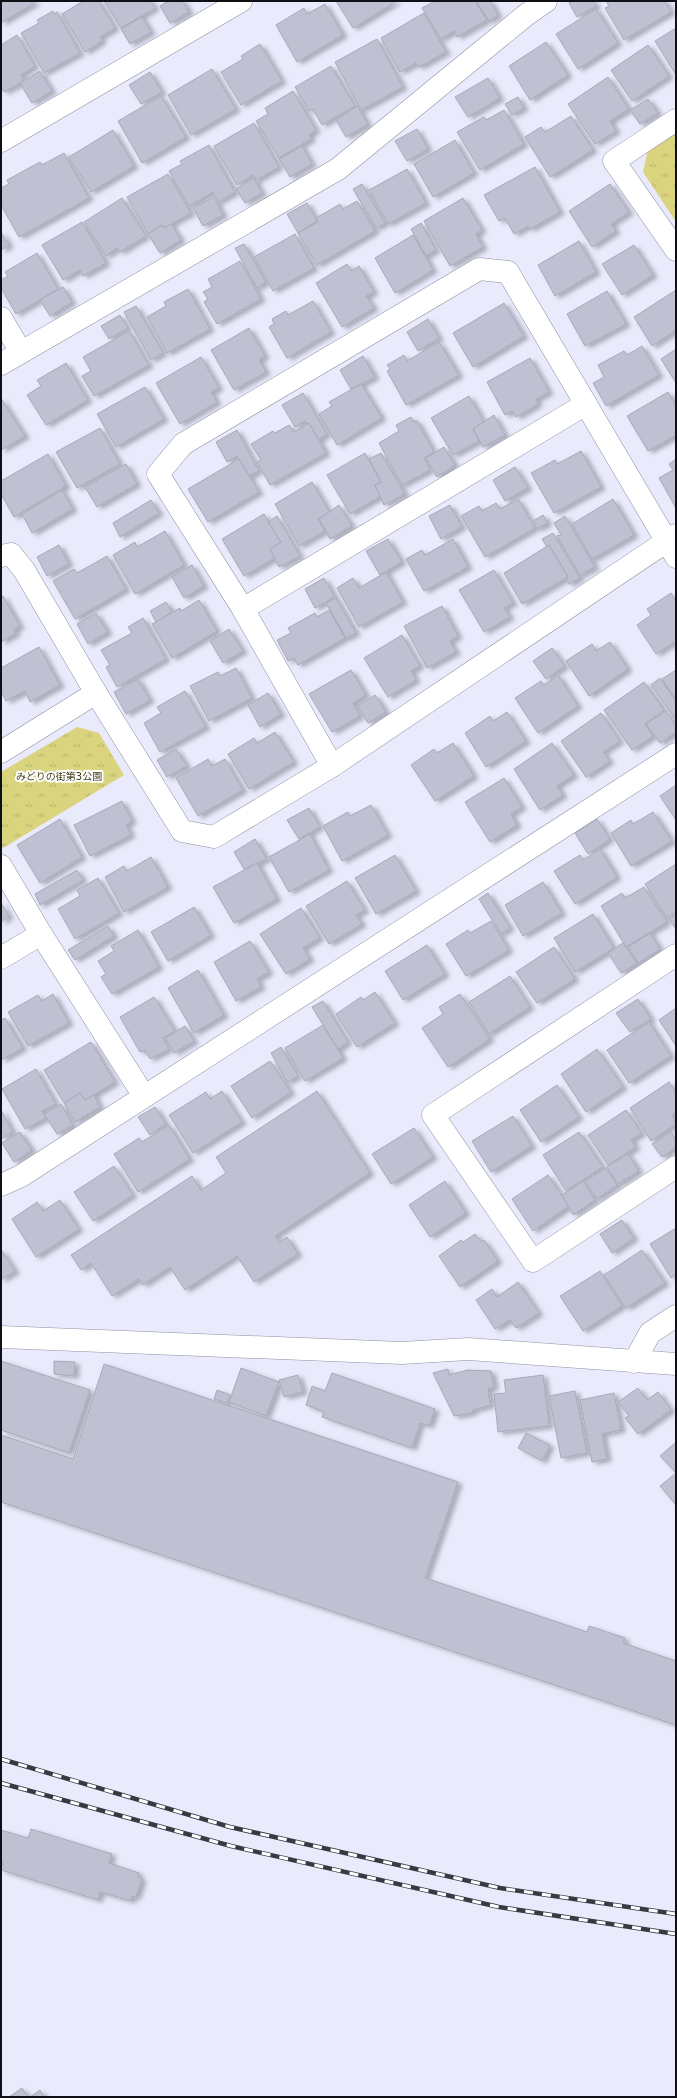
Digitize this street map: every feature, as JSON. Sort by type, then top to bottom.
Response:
[{"type":"street","points":[[1,141],[241,1]]},
{"type":"street","points":[[1,364],[338,169],[526,14],[546,1]]},
{"type":"street","points":[[676,120],[614,161],[676,250]]},
{"type":"street","points":[[1,556],[11,554],[24,570],[96,693],[182,831],[214,837],[332,766],[673,544],[586,404],[508,272],[479,269],[183,444],[158,474],[243,609],[332,766]]},
{"type":"street","points":[[1,318],[21,352]]},
{"type":"street","points":[[243,609],[586,404]]},
{"type":"street","points":[[1,752],[96,693]]},
{"type":"street","points":[[1,1185],[21,1176],[676,754]]},
{"type":"street","points":[[1,866],[41,934],[144,1096]]},
{"type":"street","points":[[1,958],[41,934]]},
{"type":"street","points":[[676,955],[433,1115],[533,1261],[676,1167]]},
{"type":"street","points":[[634,1362],[650,1333],[676,1316]]},
{"type":"street","points":[[1,1337],[402,1353],[468,1349],[676,1364]]},
{"type":"green space","points":[[676,130],[676,222],[643,172],[648,149]]},
{"type":"green space","name":"みどりの街第3公園","points":[[77,727],[99,733],[124,775],[3,848],[1,845],[1,772]]},
{"type":"building","points":[[1,1],[35,1],[36,2],[1,23]]},
{"type":"building","points":[[83,1],[99,1],[115,28],[100,37],[102,41],[85,52],[62,14]]},
{"type":"building","points":[[104,1],[151,1],[155,8],[121,28]]},
{"type":"building","points":[[168,1],[183,1],[189,12],[170,23],[160,6]]},
{"type":"building","points":[[336,1],[397,1],[353,28]]},
{"type":"building","points":[[435,1],[475,1],[487,20],[457,37],[454,31],[441,39],[422,8]]},
{"type":"building","points":[[476,1],[490,1],[498,15],[489,21]]},
{"type":"building","points":[[573,1],[594,1],[596,6],[577,17],[569,3]]},
{"type":"building","points":[[606,1],[665,1],[671,12],[624,40],[605,8],[609,6]]},
{"type":"building","points":[[325,4],[343,35],[297,62],[276,25],[304,8],[307,14]]},
{"type":"building","points":[[596,9],[618,43],[578,69],[556,34]]},
{"type":"building","points":[[53,11],[55,14],[57,12],[80,53],[44,73],[21,33],[39,23],[37,20]]},
{"type":"building","points":[[424,13],[446,52],[419,67],[416,63],[400,72],[381,38]]},
{"type":"building","points":[[142,17],[151,32],[130,44],[121,29]]},
{"type":"building","points":[[676,28],[676,75],[655,41]]},
{"type":"building","points":[[17,35],[35,66],[21,75],[24,81],[4,92],[1,87],[1,45]]},
{"type":"building","points":[[377,39],[403,87],[361,110],[335,62]]},
{"type":"building","points":[[546,42],[568,75],[530,100],[509,66]]},
{"type":"building","points":[[260,44],[282,81],[241,105],[221,72],[243,59],[241,56]]},
{"type":"building","points":[[648,45],[669,76],[632,101],[611,70]]},
{"type":"building","points":[[331,66],[355,106],[322,125],[313,109],[309,111],[295,87]]},
{"type":"building","points":[[212,69],[236,109],[191,135],[168,95]]},
{"type":"building","points":[[40,71],[52,91],[32,103],[20,83]]},
{"type":"building","points":[[150,72],[162,92],[141,104],[129,85]]},
{"type":"building","points":[[608,77],[629,109],[610,121],[616,131],[595,144],[568,104]]},
{"type":"building","points":[[488,78],[500,98],[468,117],[455,97]]},
{"type":"building","points":[[293,91],[316,130],[309,135],[311,139],[279,158],[256,121],[268,114],[265,108]]},
{"type":"building","points":[[161,96],[186,137],[142,163],[118,121]]},
{"type":"building","points":[[518,97],[524,108],[512,115],[505,104]]},
{"type":"building","points":[[648,99],[658,113],[640,124],[630,110]]},
{"type":"building","points":[[357,106],[368,124],[346,137],[336,120]]},
{"type":"building","points":[[504,110],[524,144],[480,170],[457,132],[484,117],[486,120]]},
{"type":"building","points":[[571,116],[593,150],[550,177],[525,137],[541,127],[545,132]]},
{"type":"building","points":[[254,123],[279,167],[256,180],[253,175],[237,185],[214,146]]},
{"type":"building","points":[[417,129],[428,149],[407,161],[395,141]]},
{"type":"building","points":[[113,130],[134,166],[91,192],[69,157]]},
{"type":"building","points":[[455,140],[474,173],[433,197],[414,164]]},
{"type":"building","points":[[209,145],[235,192],[218,202],[213,192],[189,206],[169,171],[182,164],[180,161]]},
{"type":"building","points":[[302,146],[312,164],[290,177],[279,159]]},
{"type":"building","points":[[64,153],[89,198],[19,237],[1,205],[1,188],[9,184],[7,180],[40,162],[42,165]]},
{"type":"building","points":[[535,167],[560,212],[530,229],[528,226],[514,234],[505,218],[499,221],[484,195]]},
{"type":"building","points":[[407,169],[426,203],[388,224],[369,190]]},
{"type":"building","points":[[168,174],[191,213],[164,228],[162,225],[148,234],[127,197]]},
{"type":"building","points":[[254,178],[262,193],[245,203],[236,189]]},
{"type":"building","points":[[362,184],[385,223],[376,228],[353,189]]},
{"type":"building","points":[[610,184],[629,212],[611,224],[616,231],[592,247],[569,211]]},
{"type":"building","points":[[214,197],[223,215],[203,226],[193,208]]},
{"type":"building","points":[[122,198],[146,236],[120,252],[117,248],[106,256],[84,222]]},
{"type":"building","points":[[463,198],[482,230],[476,234],[483,247],[450,266],[424,221]]},
{"type":"building","points":[[357,201],[375,231],[317,265],[298,233],[318,222],[316,218],[340,204],[343,209]]},
{"type":"building","points":[[307,203],[317,221],[298,233],[287,214]]},
{"type":"building","points":[[82,222],[106,263],[83,276],[80,270],[63,280],[42,245]]},
{"type":"building","points":[[421,223],[436,250],[426,256],[411,229]]},
{"type":"building","points":[[171,224],[181,240],[160,253],[148,234],[162,225],[164,228]]},
{"type":"building","points":[[1,232],[9,245],[1,250]]},
{"type":"building","points":[[295,234],[314,268],[273,291],[254,257]]},
{"type":"building","points":[[413,235],[433,270],[395,293],[375,258]]},
{"type":"building","points":[[579,241],[596,272],[555,296],[538,265]]},
{"type":"building","points":[[244,244],[266,282],[257,288],[235,248]]},
{"type":"building","points":[[634,245],[653,275],[622,295],[602,264]]},
{"type":"building","points":[[37,253],[58,289],[16,314],[1,288],[1,280],[8,276],[5,272]]},
{"type":"building","points":[[240,261],[261,299],[217,324],[204,302],[208,299],[203,292],[212,287],[208,279]]},
{"type":"building","points":[[347,264],[351,271],[359,266],[374,292],[366,296],[374,308],[342,327],[316,283]]},
{"type":"building","points":[[63,287],[72,302],[50,316],[40,300]]},
{"type":"building","points":[[188,289],[210,329],[167,353],[147,317],[166,306],[164,302]]},
{"type":"building","points":[[676,290],[676,330],[652,346],[634,317]]},
{"type":"building","points":[[607,291],[626,324],[585,346],[567,314]]},
{"type":"building","points":[[313,301],[331,332],[287,358],[269,327],[274,324],[272,319],[286,311],[288,315]]},
{"type":"building","points":[[504,303],[524,336],[473,367],[453,333]]},
{"type":"building","points":[[136,306],[163,353],[151,360],[124,312]]},
{"type":"building","points":[[120,315],[128,328],[109,339],[101,326]]},
{"type":"building","points":[[428,319],[439,338],[418,351],[407,332]]},
{"type":"building","points":[[249,328],[265,356],[259,360],[266,372],[234,390],[211,350]]},
{"type":"building","points":[[129,331],[149,365],[94,396],[82,376],[91,371],[83,357]]},
{"type":"building","points":[[439,342],[459,375],[406,405],[387,371],[390,369],[387,365],[404,355],[407,361]]},
{"type":"building","points":[[642,346],[659,375],[606,406],[593,383],[604,377],[598,365],[624,351],[627,355]]},
{"type":"building","points":[[676,349],[676,383],[661,359]]},
{"type":"building","points":[[363,356],[375,377],[351,389],[340,370]]},
{"type":"building","points":[[201,357],[219,388],[211,392],[217,402],[180,424],[156,383]]},
{"type":"building","points":[[530,358],[549,392],[536,399],[538,404],[516,417],[513,411],[505,415],[487,382]]},
{"type":"building","points":[[66,363],[88,400],[46,425],[27,395],[41,386],[37,380]]},
{"type":"building","points":[[361,384],[382,418],[337,445],[319,414],[332,406],[329,402]]},
{"type":"building","points":[[145,387],[164,419],[116,447],[97,414]]},
{"type":"building","points":[[668,392],[676,406],[676,435],[648,451],[627,416]]},
{"type":"building","points":[[303,393],[327,434],[318,440],[309,423],[307,424],[305,421],[295,427],[282,405]]},
{"type":"building","points":[[469,396],[484,422],[473,429],[479,441],[453,455],[431,418]]},
{"type":"building","points":[[1,398],[25,436],[1,450]]},
{"type":"building","points":[[494,415],[505,435],[483,447],[473,429]]},
{"type":"building","points":[[411,417],[414,422],[417,421],[434,452],[424,458],[430,470],[402,485],[379,443],[399,431],[396,425]]},
{"type":"building","points":[[309,423],[326,453],[270,485],[257,462],[261,460],[251,444],[273,431],[275,433],[289,425],[294,432]]},
{"type":"building","points":[[100,428],[120,464],[77,488],[56,452]]},
{"type":"building","points":[[237,430],[259,471],[249,476],[237,456],[227,462],[216,442]]},
{"type":"building","points":[[444,447],[455,465],[437,477],[426,458]]},
{"type":"building","points":[[581,451],[601,487],[554,513],[531,473],[555,460],[557,464]]},
{"type":"building","points":[[365,453],[381,482],[375,485],[381,496],[350,514],[327,475]]},
{"type":"building","points":[[381,453],[405,494],[384,505],[375,485],[381,482],[369,459]]},
{"type":"building","points":[[48,454],[66,486],[14,517],[1,494],[1,481]]},
{"type":"building","points":[[239,459],[259,492],[208,522],[188,489]]},
{"type":"building","points":[[676,459],[676,508],[659,478],[673,470],[669,464]]},
{"type":"building","points":[[126,464],[137,484],[97,507],[85,487]]},
{"type":"building","points":[[515,467],[528,488],[505,501],[493,480]]},
{"type":"building","points":[[312,482],[330,513],[318,519],[325,531],[299,546],[275,504]]},
{"type":"building","points":[[62,490],[73,509],[32,533],[22,514]]},
{"type":"building","points":[[518,499],[535,528],[485,557],[461,516],[479,506],[482,511],[496,503],[500,509]]},
{"type":"building","points":[[613,499],[634,535],[592,559],[572,524]]},
{"type":"building","points":[[151,500],[159,513],[120,537],[113,523]]},
{"type":"building","points":[[339,505],[352,526],[330,539],[319,519]]},
{"type":"building","points":[[450,505],[462,527],[441,539],[429,516]]},
{"type":"building","points":[[264,514],[281,542],[270,549],[275,558],[244,576],[222,539]]},
{"type":"building","points":[[543,515],[548,523],[537,529],[533,521]]},
{"type":"building","points":[[277,516],[300,556],[279,567],[270,549],[281,542],[268,522]]},
{"type":"building","points":[[565,516],[595,567],[580,575],[557,536],[561,535],[554,523]]},
{"type":"building","points":[[165,531],[184,565],[135,594],[113,555],[135,542],[137,547]]},
{"type":"building","points":[[553,533],[580,578],[569,584],[565,578],[568,577],[549,545],[547,547],[542,539]]},
{"type":"building","points":[[388,539],[402,562],[380,575],[366,551]]},
{"type":"building","points":[[453,539],[468,567],[424,591],[406,559],[422,550],[425,555]]},
{"type":"building","points":[[59,545],[69,564],[47,576],[37,557]]},
{"type":"building","points":[[549,545],[568,577],[522,604],[504,573]]},
{"type":"building","points":[[107,556],[126,589],[75,619],[53,581],[74,569],[77,573]]},
{"type":"building","points":[[192,565],[204,586],[184,598],[172,577]]},
{"type":"building","points":[[494,570],[513,603],[504,608],[510,617],[484,632],[459,590]]},
{"type":"building","points":[[386,572],[403,602],[359,627],[337,588],[353,578],[359,588]]},
{"type":"building","points":[[324,578],[335,597],[315,608],[305,589]]},
{"type":"building","points":[[671,593],[676,601],[676,641],[656,654],[637,625],[651,615],[647,609]]},
{"type":"building","points":[[3,596],[20,626],[14,630],[16,633],[1,642],[1,597]]},
{"type":"building","points":[[336,598],[356,633],[346,638],[326,603]]},
{"type":"building","points":[[199,600],[217,631],[172,658],[152,624],[180,608],[181,611]]},
{"type":"building","points":[[166,602],[172,612],[156,622],[150,611]]},
{"type":"building","points":[[442,606],[458,636],[450,641],[456,652],[427,668],[404,626]]},
{"type":"building","points":[[329,610],[345,638],[298,665],[294,658],[288,661],[277,640],[291,633],[288,628],[315,613],[317,617]]},
{"type":"building","points":[[96,613],[108,632],[88,644],[77,624]]},
{"type":"building","points":[[143,618],[166,659],[117,687],[106,667],[110,665],[101,650],[132,633],[128,627]]},
{"type":"building","points":[[229,629],[243,651],[223,663],[210,641]]},
{"type":"building","points":[[402,635],[420,666],[411,671],[416,680],[388,697],[364,658]]},
{"type":"building","points":[[610,642],[628,669],[589,696],[566,661],[592,644],[596,651]]},
{"type":"building","points":[[39,647],[60,685],[30,702],[25,691],[6,701],[1,691],[1,668]]},
{"type":"building","points":[[552,648],[565,666],[546,679],[533,661]]},
{"type":"building","points":[[236,668],[252,698],[209,721],[190,686],[218,672],[220,676]]},
{"type":"building","points":[[351,670],[366,695],[353,703],[360,716],[332,732],[309,694]]},
{"type":"building","points":[[676,670],[676,700],[662,679]]},
{"type":"building","points":[[558,675],[578,706],[538,733],[515,698],[541,681],[544,685]]},
{"type":"building","points":[[660,678],[676,701],[676,720],[651,685]]},
{"type":"building","points":[[138,679],[150,700],[126,714],[114,692]]},
{"type":"building","points":[[644,682],[664,710],[645,724],[653,736],[632,750],[604,710]]},
{"type":"building","points":[[185,691],[206,727],[160,752],[144,723],[161,713],[157,707]]},
{"type":"building","points":[[268,693],[281,714],[260,727],[248,705]]},
{"type":"building","points":[[375,695],[386,712],[368,723],[357,706]]},
{"type":"building","points":[[666,711],[676,726],[676,732],[660,743],[646,724]]},
{"type":"building","points":[[507,712],[526,741],[486,767],[465,733],[490,716],[493,721]]},
{"type":"building","points":[[601,713],[620,741],[603,752],[610,761],[586,777],[561,741]]},
{"type":"building","points":[[275,732],[294,762],[249,789],[228,754],[254,738],[257,743]]},
{"type":"building","points":[[453,743],[474,776],[435,801],[411,765],[434,749],[437,753]]},
{"type":"building","points":[[552,743],[574,775],[557,786],[563,795],[540,810],[514,769]]},
{"type":"building","points":[[176,749],[187,766],[167,777],[157,760]]},
{"type":"building","points":[[208,759],[212,766],[225,759],[243,790],[198,816],[176,778]]},
{"type":"building","points":[[504,778],[522,807],[511,814],[517,825],[490,842],[465,802]]},
{"type":"building","points":[[676,785],[676,820],[660,796]]},
{"type":"building","points":[[122,801],[132,821],[126,825],[131,835],[90,856],[74,825]]},
{"type":"building","points":[[371,805],[388,835],[342,861],[323,826],[348,812],[350,816]]},
{"type":"building","points":[[309,808],[320,827],[299,839],[287,820]]},
{"type":"building","points":[[653,812],[672,841],[631,866],[611,833],[631,820],[633,824]]},
{"type":"building","points":[[60,819],[82,857],[40,883],[17,845]]},
{"type":"building","points":[[597,819],[610,839],[588,854],[575,833]]},
{"type":"building","points":[[310,834],[329,870],[289,892],[269,857]]},
{"type":"building","points":[[255,839],[267,859],[244,869],[234,852]]},
{"type":"building","points":[[600,849],[617,877],[575,904],[554,871],[580,855],[583,860]]},
{"type":"building","points":[[395,855],[416,891],[376,914],[355,878]]},
{"type":"building","points":[[151,857],[168,887],[124,912],[105,877],[124,866],[127,871]]},
{"type":"building","points":[[257,863],[277,899],[234,923],[213,887]]},
{"type":"building","points":[[676,864],[676,912],[667,918],[645,884]]},
{"type":"building","points":[[77,870],[83,880],[40,905],[35,894]]},
{"type":"building","points":[[98,878],[119,913],[75,939],[58,909],[80,896],[77,890]]},
{"type":"building","points":[[347,881],[365,910],[356,915],[362,924],[329,944],[306,906]]},
{"type":"building","points":[[543,882],[562,913],[523,936],[505,905]]},
{"type":"building","points":[[644,887],[667,922],[626,947],[601,906],[622,893],[625,898]]},
{"type":"building","points":[[488,893],[510,928],[501,934],[479,899]]},
{"type":"building","points":[[1,903],[9,916],[1,922]]},
{"type":"building","points":[[194,907],[211,935],[168,961],[151,932]]},
{"type":"building","points":[[301,908],[320,938],[303,948],[310,959],[286,974],[260,934]]},
{"type":"building","points":[[593,914],[614,948],[575,972],[554,938]]},
{"type":"building","points":[[676,914],[676,929],[669,919]]},
{"type":"building","points":[[491,921],[509,950],[466,976],[446,944],[468,930],[470,933]]},
{"type":"building","points":[[108,926],[114,936],[75,960],[68,950]]},
{"type":"building","points":[[138,930],[159,967],[112,994],[101,977],[106,974],[98,961],[114,951],[111,946]]},
{"type":"building","points":[[650,933],[660,949],[638,963],[628,947]]},
{"type":"building","points":[[250,941],[269,972],[257,979],[261,987],[236,1001],[214,962]]},
{"type":"building","points":[[623,943],[637,963],[621,973],[608,953]]},
{"type":"building","points":[[427,945],[445,974],[403,1000],[385,971]]},
{"type":"building","points":[[554,947],[575,979],[537,1003],[516,972]]},
{"type":"building","points":[[198,970],[224,1015],[194,1033],[168,988]]},
{"type":"building","points":[[510,976],[530,1007],[489,1034],[469,1002]]},
{"type":"building","points":[[375,992],[395,1023],[357,1047],[336,1014],[361,997],[363,1000]]},
{"type":"building","points":[[53,994],[69,1023],[28,1046],[8,1012],[38,995],[42,1001]]},
{"type":"building","points":[[460,994],[490,1039],[448,1067],[422,1028],[443,1014],[439,1007]]},
{"type":"building","points":[[154,997],[175,1031],[163,1038],[169,1049],[150,1059],[145,1050],[140,1052],[120,1017]]},
{"type":"building","points":[[638,999],[651,1019],[630,1032],[616,1013]]},
{"type":"building","points":[[323,1001],[348,1042],[338,1049],[312,1007]]},
{"type":"building","points":[[676,1008],[676,1046],[659,1020]]},
{"type":"building","points":[[5,1018],[23,1048],[1,1060],[1,1020]]},
{"type":"building","points":[[649,1022],[671,1056],[629,1083],[607,1050]]},
{"type":"building","points":[[323,1025],[343,1058],[305,1081],[285,1048]]},
{"type":"building","points":[[185,1026],[194,1041],[174,1053],[165,1038]]},
{"type":"building","points":[[91,1042],[115,1082],[85,1100],[80,1093],[64,1103],[44,1070]]},
{"type":"building","points":[[281,1047],[298,1076],[287,1082],[271,1053]]},
{"type":"building","points":[[597,1049],[623,1087],[586,1112],[561,1074]]},
{"type":"building","points":[[270,1061],[291,1092],[252,1118],[231,1086]]},
{"type":"building","points":[[36,1069],[56,1104],[42,1111],[46,1118],[25,1129],[2,1089]]},
{"type":"building","points":[[669,1082],[676,1093],[676,1112],[672,1115],[676,1124],[651,1141],[630,1108]]},
{"type":"building","points":[[557,1085],[579,1117],[541,1142],[520,1110]]},
{"type":"building","points":[[222,1091],[242,1122],[193,1153],[169,1115],[206,1092],[210,1099]]},
{"type":"building","points":[[317,1091],[370,1173],[275,1236],[280,1242],[287,1237],[298,1254],[254,1282],[237,1256],[185,1290],[170,1267],[143,1285],[139,1279],[112,1296],[91,1263],[81,1270],[71,1255],[192,1176],[201,1190],[226,1173],[216,1157]]},
{"type":"building","points":[[80,1093],[85,1100],[94,1095],[100,1107],[75,1122],[64,1103]]},
{"type":"building","points":[[61,1104],[73,1125],[57,1134],[44,1114]]},
{"type":"building","points":[[155,1107],[166,1124],[150,1135],[138,1117]]},
{"type":"building","points":[[1,1110],[13,1132],[1,1139]]},
{"type":"building","points":[[626,1110],[642,1133],[631,1140],[636,1147],[608,1165],[588,1135]]},
{"type":"building","points":[[513,1116],[532,1146],[491,1172],[472,1141]]},
{"type":"building","points":[[169,1125],[190,1159],[138,1192],[114,1154],[139,1138],[142,1142]]},
{"type":"building","points":[[414,1128],[433,1157],[391,1184],[372,1154]]},
{"type":"building","points":[[20,1132],[32,1150],[14,1162],[2,1143]]},
{"type":"building","points":[[579,1132],[603,1167],[566,1191],[543,1155]]},
{"type":"building","points":[[671,1132],[676,1140],[676,1147],[662,1157],[652,1144]]},
{"type":"building","points":[[628,1154],[639,1171],[618,1184],[607,1167]]},
{"type":"building","points":[[114,1166],[133,1195],[93,1221],[74,1192]]},
{"type":"building","points":[[606,1168],[617,1185],[597,1199],[585,1181]]},
{"type":"building","points":[[548,1175],[569,1206],[533,1231],[512,1199]]},
{"type":"building","points":[[445,1181],[466,1213],[430,1237],[409,1205]]},
{"type":"building","points":[[583,1181],[595,1200],[573,1215],[562,1195]]},
{"type":"building","points":[[60,1200],[79,1229],[36,1257],[12,1219],[37,1202],[43,1211]]},
{"type":"building","points":[[622,1220],[634,1238],[612,1253],[600,1234]]},
{"type":"building","points":[[676,1228],[676,1274],[671,1278],[650,1244]]},
{"type":"building","points":[[475,1234],[481,1242],[484,1240],[498,1261],[460,1287],[439,1256],[461,1240],[463,1242]]},
{"type":"building","points":[[1,1249],[15,1271],[1,1280]]},
{"type":"building","points":[[642,1250],[665,1283],[626,1308],[604,1275]]},
{"type":"building","points":[[600,1271],[622,1306],[583,1331],[560,1296]]},
{"type":"building","points":[[518,1282],[539,1313],[516,1328],[510,1320],[495,1329],[476,1300],[492,1289],[497,1297]]},
{"type":"building","points":[[1,1361],[90,1390],[69,1453],[1,1430]]},
{"type":"building","points":[[54,1361],[75,1362],[74,1376],[54,1374]]},
{"type":"building","points":[[104,1364],[458,1482],[425,1578],[587,1632],[589,1626],[625,1638],[623,1643],[676,1661],[676,1725],[1,1502],[1,1435],[73,1459]]},
{"type":"building","points":[[241,1368],[279,1382],[266,1416],[229,1402]]},
{"type":"building","points":[[448,1369],[449,1375],[467,1370],[491,1371],[494,1387],[488,1389],[491,1405],[473,1410],[472,1413],[454,1416],[433,1373]]},
{"type":"building","points":[[332,1373],[435,1409],[429,1426],[420,1423],[412,1448],[322,1417],[324,1412],[306,1405],[312,1386],[325,1391]]},
{"type":"building","points":[[298,1375],[303,1392],[284,1397],[279,1380]]},
{"type":"building","points":[[543,1375],[549,1426],[498,1432],[494,1394],[506,1393],[504,1380]]},
{"type":"building","points":[[638,1388],[647,1400],[658,1392],[671,1410],[638,1434],[625,1418],[629,1416],[618,1402]]},
{"type":"building","points":[[217,1390],[230,1395],[227,1403],[214,1399]]},
{"type":"building","points":[[575,1391],[587,1453],[561,1458],[549,1396]]},
{"type":"building","points":[[614,1393],[621,1430],[602,1434],[607,1459],[592,1462],[580,1400]]},
{"type":"building","points":[[526,1433],[550,1445],[542,1461],[518,1448]]},
{"type":"building","points":[[676,1442],[676,1473],[660,1456]]},
{"type":"building","points":[[676,1473],[676,1505],[660,1486]]},
{"type":"building","points":[[31,1829],[112,1854],[109,1863],[139,1873],[138,1877],[142,1879],[136,1897],[132,1896],[131,1901],[100,1892],[98,1900],[1,1870],[3,1862],[1,1861],[1,1830],[28,1838]]},
{"type":"building","points":[[22,2088],[28,2097],[9,2097]]},
{"type":"building","points":[[40,2090],[44,2097],[30,2097]]},
{"type":"railway","points":[[1,1759],[230,1827],[500,1888],[676,1914]]},
{"type":"railway","points":[[1,1783],[231,1846],[499,1907],[676,1934]]}]
